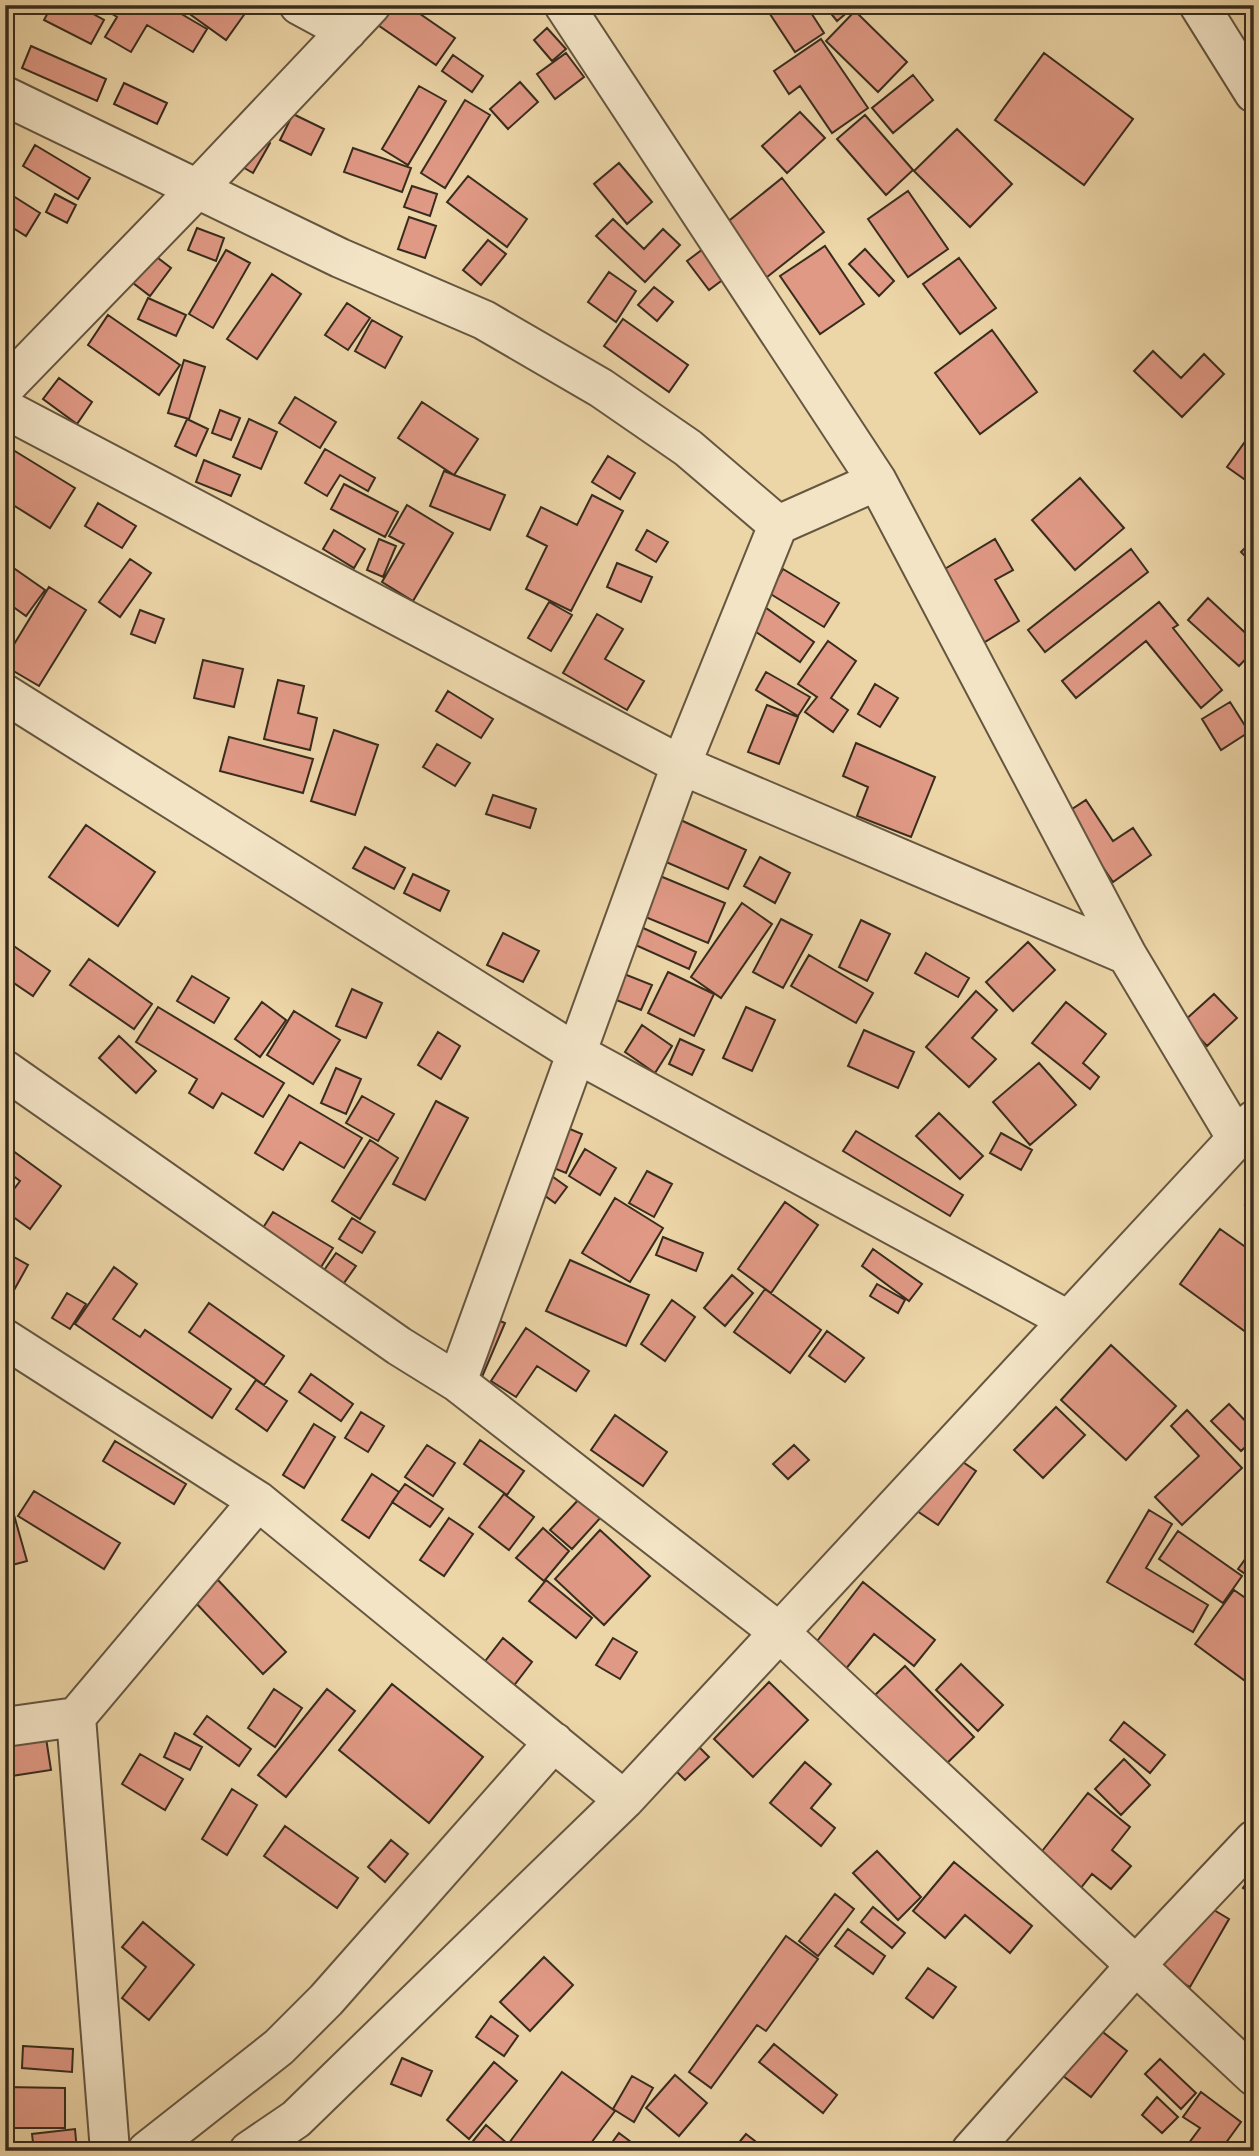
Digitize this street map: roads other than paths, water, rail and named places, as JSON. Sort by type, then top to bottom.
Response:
[{"type":"street","points":[[299,5],[359,18]]},
{"type":"street","points":[[249,2151],[296,2119],[624,1800],[1245,1129],[1127,956],[877,481],[564,5]]},
{"type":"street","points":[[1199,5],[1254,93]]},
{"type":"street","points":[[5,387],[359,18]]},
{"type":"street","points":[[5,96],[340,258],[484,320],[601,388],[688,449],[778,525]]},
{"type":"street","points":[[5,409],[681,765],[1127,956]]},
{"type":"street","points":[[457,1382],[681,765],[778,525],[877,481]]},
{"type":"street","points":[[5,694],[576,1054],[1068,1320]]},
{"type":"street","points":[[5,1070],[399,1346],[457,1382],[779,1632],[1254,2076]]},
{"type":"street","points":[[5,1339],[258,1501],[624,1800]]},
{"type":"street","points":[[5,1727],[76,1717],[258,1501]]},
{"type":"street","points":[[76,1717],[110,2151]]},
{"type":"street","points":[[147,2151],[279,2047],[326,2000],[554,1742]]},
{"type":"street","points":[[971,2151],[1136,1965],[1254,1840]]}]
